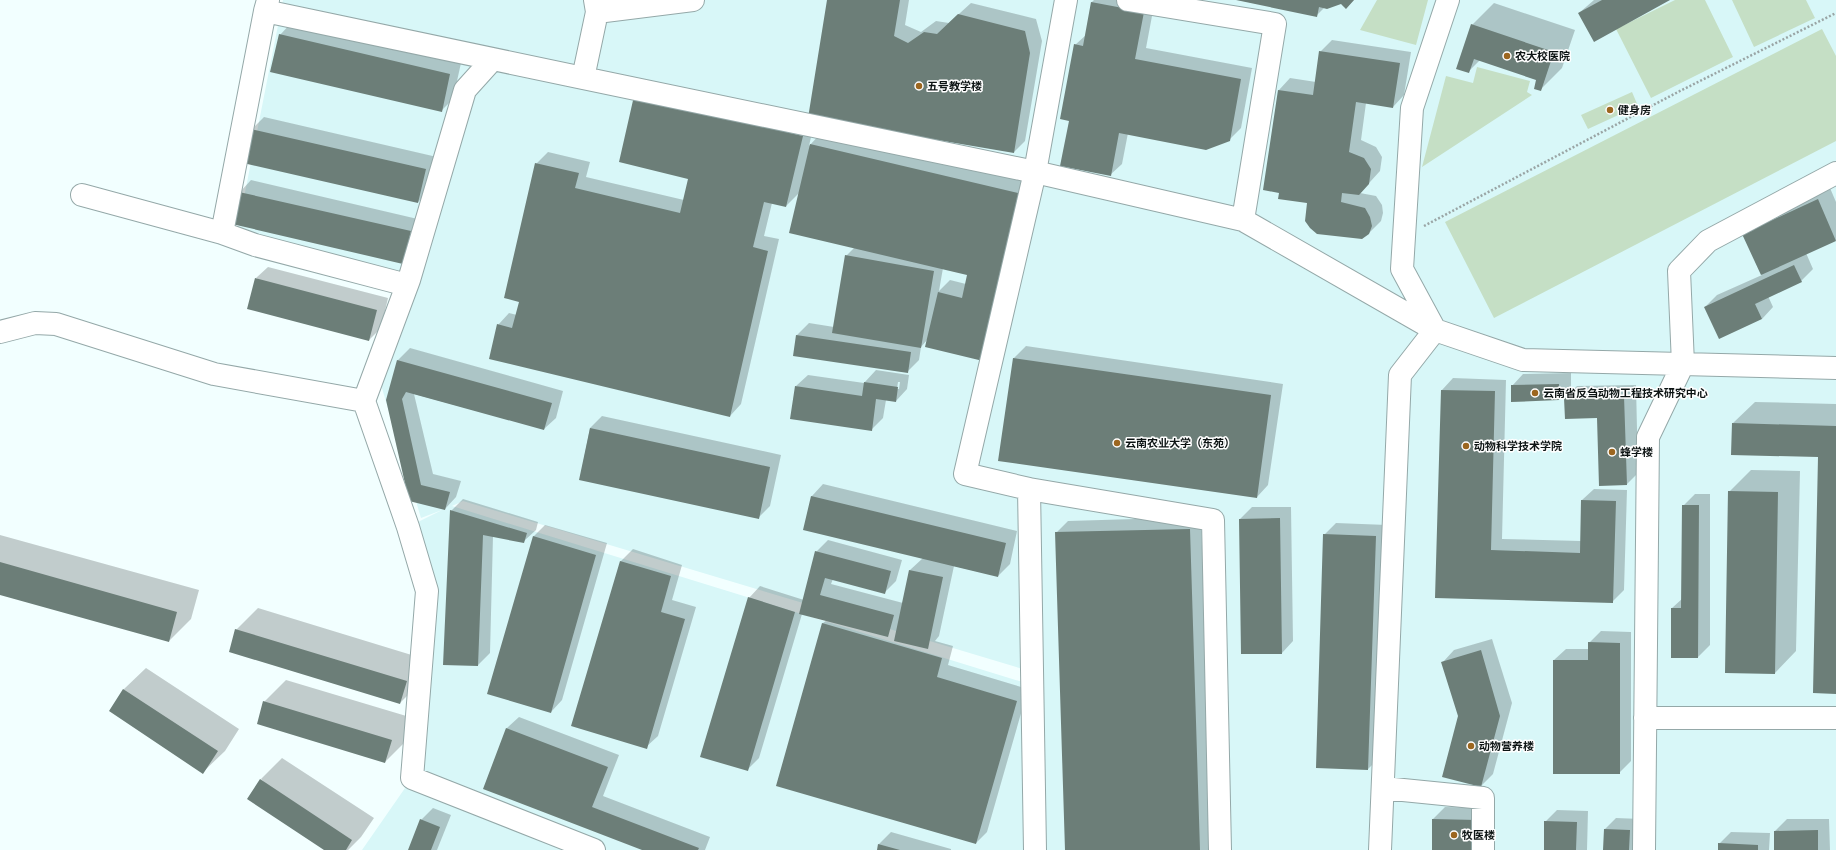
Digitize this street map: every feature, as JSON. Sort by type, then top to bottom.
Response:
[{"type":"street","points":[[583,78],[596,6],[693,0]]},
{"type":"street","points":[[1066,0],[1035,172],[965,474],[1029,489],[1213,520],[1220,850]]},
{"type":"street","points":[[1128,0],[1275,24],[1243,220]]},
{"type":"street","points":[[1435,330],[1402,269],[1412,108],[1448,0]]},
{"type":"street","points":[[222,233],[266,6],[492,59],[1035,172],[1243,220],[1435,330],[1523,360],[1836,368]]},
{"type":"street","points":[[492,59],[465,90],[407,285],[364,401],[408,527],[427,591],[412,778],[594,850]]},
{"type":"street","points":[[1644,850],[1648,437],[1683,364],[1679,271],[1708,241],[1836,173]]},
{"type":"street","points":[[82,195],[222,233],[255,245],[407,285]]},
{"type":"street","points":[[0,332],[35,323],[56,324],[214,374],[364,401]]},
{"type":"street","points":[[1380,850],[1400,375],[1435,330]]},
{"type":"street","points":[[1029,489],[1035,850]]},
{"type":"street","points":[[1645,718],[1836,718]]},
{"type":"street","points":[[1382,788],[1483,798],[1483,850]]},
{"type":"path","points":[[1404,236],[1678,92],[1836,13]]},
{"type":"shaded area","name":"云南农业大学（东苑）","points":[[283,0],[1836,0],[1836,850],[1039,850],[1036,673],[463,501],[452,506],[1032,685],[1035,850],[362,850],[412,778],[427,591],[408,527],[442,510],[421,518],[381,385],[420,280],[271,240],[238,228]]},
{"type":"green space","points":[[1377,0],[1428,0],[1416,45],[1360,30]]},
{"type":"green space","points":[[1675,0],[1705,0],[1733,57],[1651,98],[1616,29]]},
{"type":"green space","points":[[1732,0],[1806,0],[1815,18],[1754,47]]},
{"type":"green space","points":[[1822,29],[1836,56],[1836,141],[1494,318],[1445,222]]},
{"type":"green space","points":[[1477,67],[1530,81],[1527,92],[1532,95],[1422,167],[1446,76],[1473,83]]},
{"type":"green space","name":"健身房","points":[[1632,92],[1638,106],[1588,129],[1581,115]]},
{"type":"building","name":"五号教学楼","points":[[827,0],[900,0],[894,36],[908,43],[924,32],[937,34],[958,14],[1025,31],[1030,53],[1014,153],[808,118]]},
{"type":"building","points":[[1236,0],[1354,0],[1346,9],[1341,4],[1327,9],[1319,7],[1317,17]]},
{"type":"building","points":[[1602,0],[1670,0],[1594,42],[1578,13]]},
{"type":"building","points":[[1091,2],[1144,12],[1135,59],[1241,79],[1230,141],[1206,150],[1119,133],[1111,176],[1060,166],[1069,121],[1060,119],[1074,44],[1083,46]]},
{"type":"building","name":"农大校医院","points":[[1471,24],[1554,52],[1541,91],[1534,89],[1536,80],[1474,59],[1469,73],[1456,69]]},
{"type":"building","points":[[279,34],[450,74],[442,112],[270,72]]},
{"type":"building","points":[[1319,51],[1400,63],[1393,108],[1356,102],[1349,152],[1364,158],[1371,169],[1369,184],[1359,195],[1342,193],[1341,202],[1365,208],[1370,217],[1372,226],[1369,234],[1362,239],[1317,234],[1305,221],[1307,203],[1278,199],[1279,193],[1263,190],[1278,90],[1313,95]]},
{"type":"building","points":[[634,96],[803,136],[786,207],[764,202],[753,247],[768,251],[730,417],[489,359],[497,324],[512,328],[519,302],[504,298],[535,163],[579,173],[575,188],[680,213],[688,179],[619,162]]},
{"type":"building","points":[[251,129],[426,169],[418,203],[243,163]]},
{"type":"building","points":[[810,144],[1022,194],[983,361],[925,347],[938,292],[962,298],[967,275],[789,233]]},
{"type":"building","points":[[239,192],[411,231],[403,264],[232,224]]},
{"type":"building","points":[[1818,199],[1836,241],[1761,275],[1742,234]]},
{"type":"building","points":[[845,255],[934,271],[921,348],[832,333]]},
{"type":"building","points":[[1794,265],[1802,282],[1755,304],[1762,319],[1719,339],[1704,307]]},
{"type":"building","points":[[255,278],[377,310],[369,341],[247,309]]},
{"type":"building","points":[[796,335],[911,352],[908,373],[793,356]]},
{"type":"building","points":[[1013,358],[1271,395],[1257,498],[998,461]]},
{"type":"building","points":[[397,360],[552,403],[544,430],[406,392],[402,399],[421,485],[450,492],[445,510],[409,501],[386,400]]},
{"type":"building","points":[[864,382],[898,387],[896,402],[876,399],[872,431],[790,419],[795,386],[862,396]]},
{"type":"building","name":"云南省反刍动物工程技术研究中心","points":[[1559,384],[1559,400],[1511,402],[1511,385]]},
{"type":"building","name":"动物科学技术学院","points":[[1441,390],[1495,391],[1491,550],[1580,553],[1581,500],[1616,501],[1613,603],[1435,598]]},
{"type":"building","name":"蜂学楼","points":[[1624,396],[1627,485],[1599,486],[1597,418],[1565,419],[1564,398]]},
{"type":"building","points":[[1732,423],[1836,426],[1836,694],[1813,693],[1818,457],[1731,455]]},
{"type":"building","points":[[590,428],[770,467],[759,519],[579,480]]},
{"type":"building","points":[[1728,491],[1778,492],[1775,674],[1725,673]]},
{"type":"building","points":[[811,496],[1006,543],[998,577],[803,530]]},
{"type":"building","points":[[1682,505],[1699,505],[1698,658],[1671,658],[1671,608],[1681,608]]},
{"type":"building","points":[[450,510],[527,533],[524,543],[483,535],[478,666],[443,665]]},
{"type":"building","points":[[1280,518],[1282,654],[1241,654],[1239,519]]},
{"type":"building","points":[[1190,529],[1200,850],[1065,850],[1055,532]]},
{"type":"building","points":[[1323,534],[1376,536],[1368,770],[1316,768]]},
{"type":"building","points":[[533,536],[596,555],[551,713],[487,694]]},
{"type":"building","points":[[815,551],[891,571],[885,594],[825,578],[820,595],[894,615],[888,637],[799,614]]},
{"type":"building","points":[[620,561],[671,576],[661,612],[685,619],[647,749],[571,726]]},
{"type":"building","points":[[0,562],[177,612],[169,642],[0,595]]},
{"type":"building","points":[[909,570],[943,577],[928,649],[894,641]]},
{"type":"building","points":[[748,597],[795,612],[748,771],[700,757]]},
{"type":"building","points":[[822,623],[942,658],[937,677],[1017,701],[976,844],[776,786]]},
{"type":"building","points":[[235,629],[407,681],[400,704],[229,652]]},
{"type":"building","points":[[1588,642],[1620,643],[1620,774],[1553,774],[1553,660],[1588,660]]},
{"type":"building","name":"动物营养楼","points":[[1481,650],[1500,716],[1481,787],[1442,777],[1458,716],[1441,662]]},
{"type":"building","points":[[123,689],[218,751],[203,774],[109,711]]},
{"type":"building","points":[[263,701],[392,740],[385,763],[257,724]]},
{"type":"building","points":[[506,728],[608,767],[592,807],[699,848],[698,850],[642,850],[483,789]]},
{"type":"building","points":[[260,779],[352,840],[346,850],[324,850],[247,799]]},
{"type":"building","points":[[420,819],[440,827],[431,850],[408,850]]},
{"type":"building","name":"牧医楼","points":[[1432,819],[1477,820],[1476,850],[1432,850]]},
{"type":"building","points":[[1544,821],[1577,822],[1576,850],[1544,850]]},
{"type":"building","points":[[1604,829],[1630,830],[1629,850],[1603,850]]},
{"type":"building","points":[[1818,830],[1818,850],[1774,850],[1774,831]]},
{"type":"building","points":[[1718,843],[1758,845],[1758,850],[1718,850]]},
{"type":"building","points":[[878,844],[900,850],[877,850]]},
{"type":"place","name":"农大校医院","points":[[1507,56]]},
{"type":"place","name":"五号教学楼","points":[[919,86]]},
{"type":"place","name":"健身房","points":[[1610,110]]},
{"type":"place","name":"云南省反刍动物工程技术研究中心","points":[[1535,393]]},
{"type":"place","name":"云南农业大学（东苑）","points":[[1117,443]]},
{"type":"place","name":"动物科学技术学院","points":[[1466,446]]},
{"type":"place","name":"蜂学楼","points":[[1612,452]]},
{"type":"place","name":"动物营养楼","points":[[1471,746]]},
{"type":"place","name":"牧医楼","points":[[1454,835]]}]
